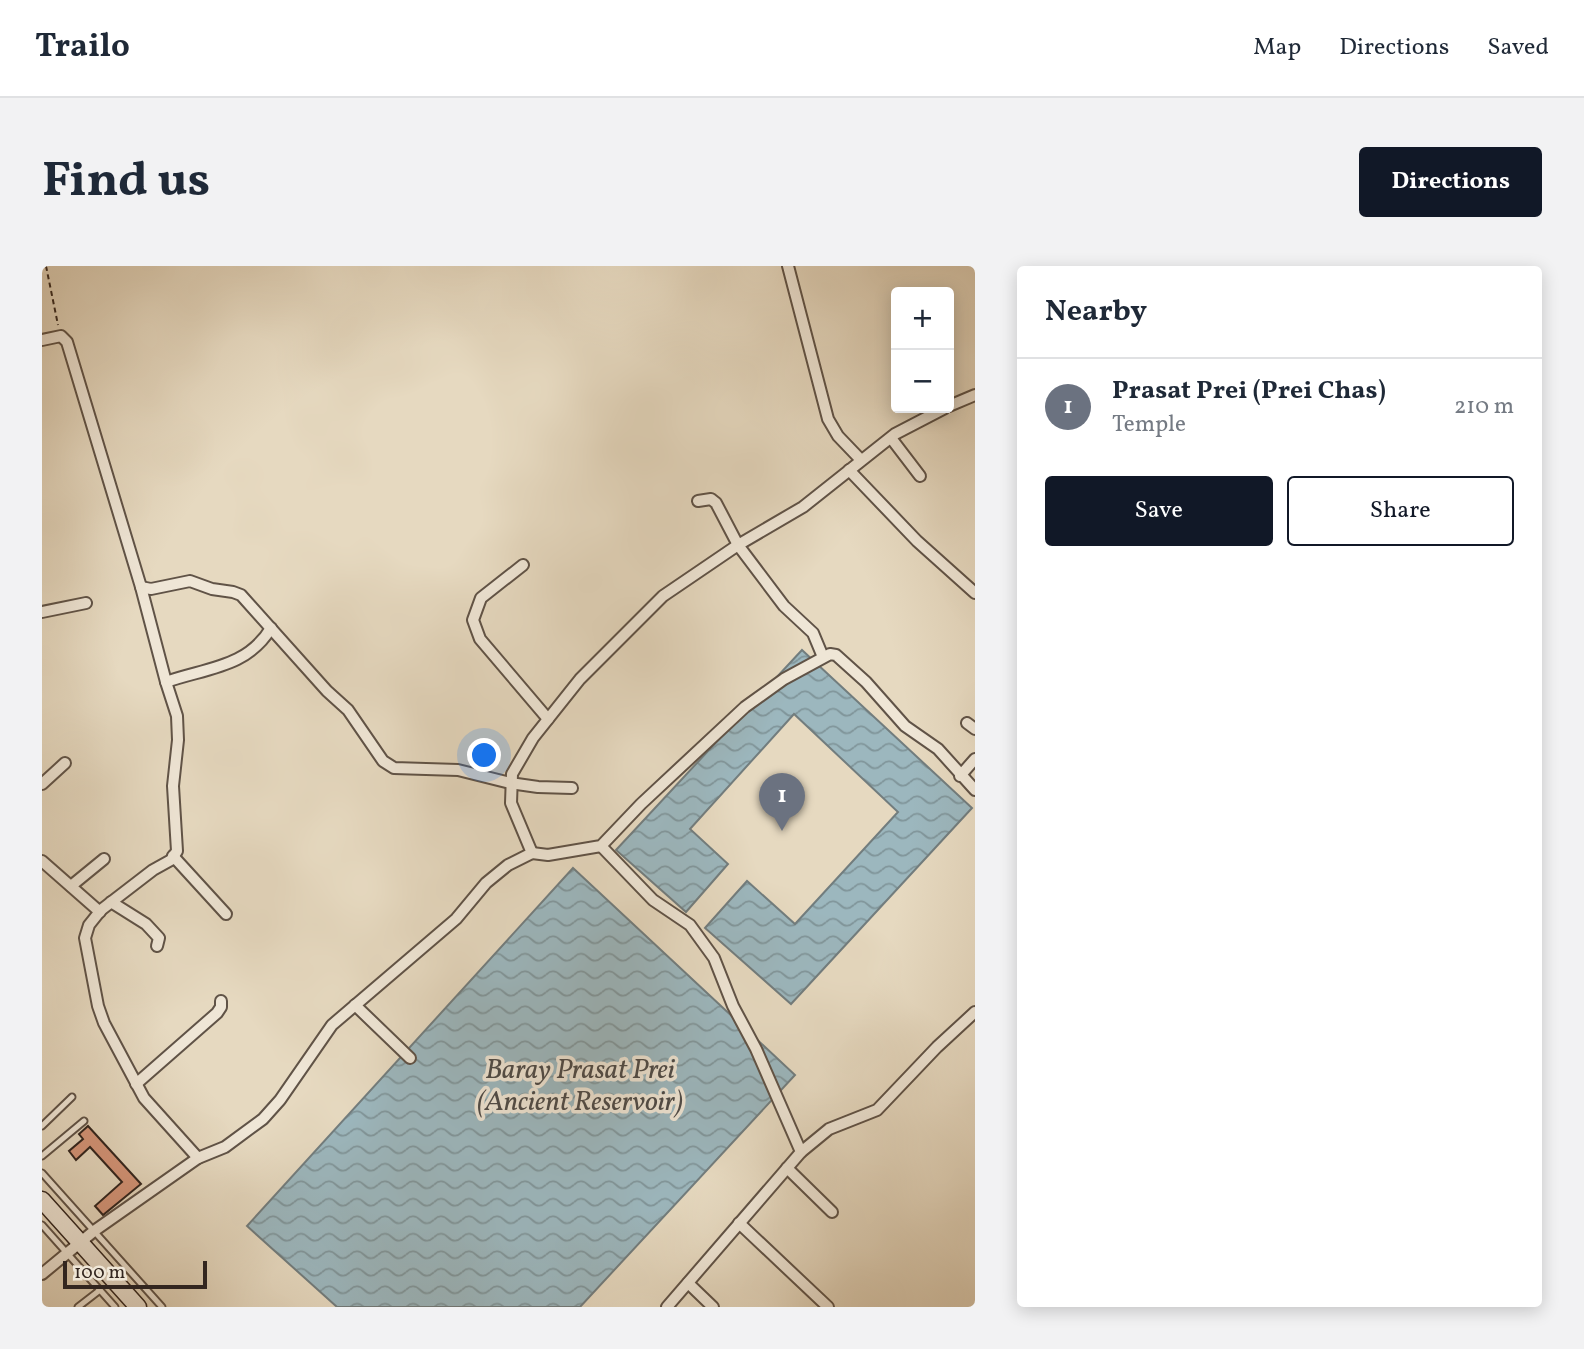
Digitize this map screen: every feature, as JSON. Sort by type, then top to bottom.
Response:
[{"type":"main road","points":[[42,1200],[134,1303]]},
{"type":"street","points":[[788,266],[828,419],[838,436],[861,460]]},
{"type":"street","points":[[42,340],[61,336],[67,342],[177,716],[178,740],[173,786],[177,851],[171,860],[153,870],[111,902],[89,925],[85,938],[97,1006],[144,1098],[198,1158]]},
{"type":"street","points":[[954,404],[975,395]]},
{"type":"street","points":[[532,853],[511,803],[512,774],[533,738],[580,679],[646,610],[663,596],[738,545],[803,507],[891,438],[936,413]]},
{"type":"street","points":[[891,438],[920,476]]},
{"type":"street","points":[[849,470],[917,541],[975,593]]},
{"type":"street","points":[[698,501],[714,501],[738,545],[784,606],[813,634],[823,657]]},
{"type":"street","points":[[523,565],[481,598],[473,620],[480,639],[548,719]]},
{"type":"street","points":[[141,587],[151,589],[190,580],[212,589],[233,592],[246,600],[327,691],[341,702],[383,761],[389,765],[398,769],[458,769],[510,783],[572,788]]},
{"type":"street","points":[[42,612],[86,603]]},
{"type":"street","points":[[166,682],[237,661],[262,641],[271,628]]},
{"type":"street","points":[[42,1274],[94,1231],[198,1158],[225,1147],[263,1119],[280,1100],[332,1026],[456,919],[486,883],[508,865],[532,853],[548,855],[601,846],[641,804],[745,707],[784,679],[823,657],[830,654],[840,658],[866,682],[905,726],[938,750],[975,790]]},
{"type":"street","points":[[960,776],[975,759]]},
{"type":"street","points":[[42,784],[65,763]]},
{"type":"street","points":[[601,846],[653,900],[690,925],[714,958],[801,1152]]},
{"type":"street","points":[[173,856],[226,914]]},
{"type":"street","points":[[71,887],[104,859]]},
{"type":"street","points":[[42,861],[100,912]]},
{"type":"street","points":[[111,902],[153,930],[159,938],[157,946]]},
{"type":"street","points":[[136,1084],[217,1013],[221,1001]]},
{"type":"street","points":[[355,1005],[410,1058]]},
{"type":"street","points":[[667,1307],[801,1152],[829,1129],[877,1110],[936,1047],[975,1012]]},
{"type":"street","points":[[787,1168],[832,1212]]},
{"type":"street","points":[[739,1223],[828,1307]]},
{"type":"street","points":[[686,1285],[702,1307]]},
{"type":"street","points":[[686,1285],[713,1307]]},
{"type":"lane","points":[[42,1126],[72,1097]]},
{"type":"lane","points":[[42,1156],[84,1121]]},
{"type":"lane","points":[[42,1173],[162,1307]]},
{"type":"lane","points":[[42,1225],[115,1307]]},
{"type":"lane","points":[[134,1303],[144,1286]]},
{"type":"lane","points":[[78,1307],[100,1290]]},
{"type":"path","points":[[46,266],[61,336]]},
{"type":"water","points":[[802,650],[972,808],[791,1004],[705,928],[747,881],[795,924],[898,812],[794,714],[690,829],[728,864],[686,912],[616,850]]},
{"type":"water","name":"Baray Prasat Prei (Ancient Reservoir)","points":[[573,868],[795,1075],[580,1307],[337,1307],[247,1226]]},
{"type":"building","points":[[88,1126],[141,1184],[103,1215],[95,1206],[122,1182],[90,1147],[76,1160],[69,1151],[83,1139],[79,1134]]},
{"type":"place","name":"Prasat Prei (Prei Chas)","points":[[782,831]]}]
